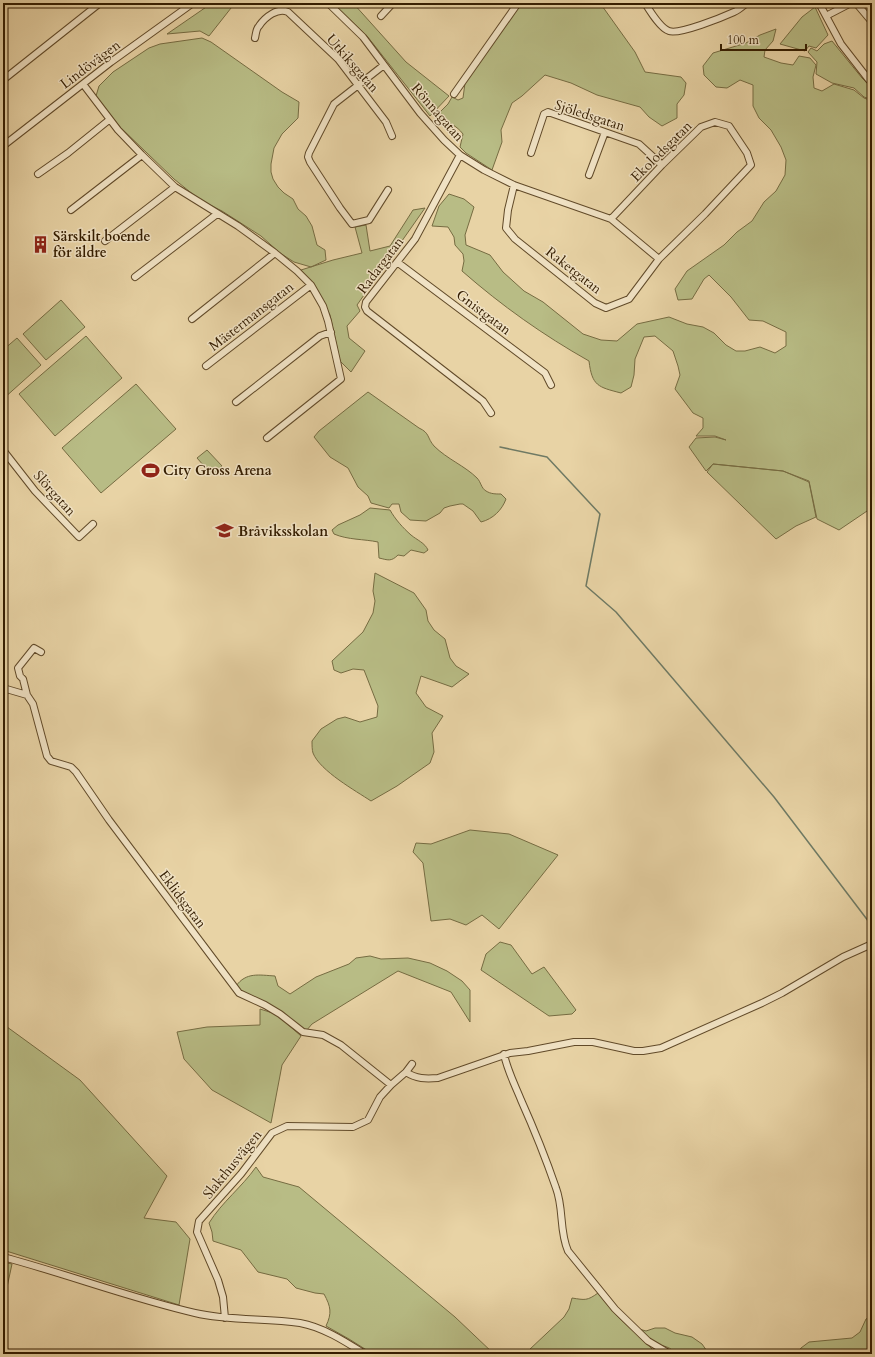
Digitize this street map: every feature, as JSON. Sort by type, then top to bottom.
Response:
[{"type":"street","points":[[88,3],[92,9]]},
{"type":"street","points":[[3,80],[100,3]]},
{"type":"street","name":"Lindövägen","points":[[3,146],[83,84],[193,3]]},
{"type":"street","name":"Rönnagatan","points":[[328,3],[363,37],[420,114],[460,155],[484,170],[514,185],[611,219],[659,259]]},
{"type":"street","points":[[380,16],[394,3]]},
{"type":"street","points":[[454,94],[518,3]]},
{"type":"street","points":[[645,3],[661,25],[668,31],[674,32],[735,12],[747,3]]},
{"type":"street","points":[[820,3],[841,44],[872,82]]},
{"type":"street","points":[[826,16],[851,3]]},
{"type":"street","points":[[856,3],[872,22]]},
{"type":"street","name":"Utkiksgatan","points":[[255,38],[258,26],[278,10],[284,9],[338,59],[386,122],[392,136]]},
{"type":"street","points":[[384,65],[334,104],[308,157],[340,208],[352,224],[369,220],[388,190]]},
{"type":"street","name":"Mästermansgatan","points":[[83,84],[109,120],[142,155],[175,186],[238,226],[275,253],[297,271],[310,285],[323,306],[331,332],[341,379],[267,438]]},
{"type":"street","name":"Sjöledsgatan","points":[[531,153],[544,114],[548,112],[640,144],[662,165]]},
{"type":"street","points":[[38,174],[68,153],[109,120]]},
{"type":"street","name":"Ekolodsgatan","points":[[611,219],[662,165],[701,127],[715,122],[729,126],[747,153],[751,165],[659,259]]},
{"type":"street","points":[[589,175],[605,132]]},
{"type":"street","points":[[71,210],[142,155]]},
{"type":"street","name":"Radargatan","points":[[460,155],[415,238],[366,302],[365,307],[366,311],[483,401],[491,413]]},
{"type":"street","name":"Raketgatan","points":[[514,185],[508,210],[506,228],[515,239],[595,303],[606,308],[629,299],[659,259]]},
{"type":"street","points":[[105,242],[175,186]]},
{"type":"street","points":[[135,277],[217,214]]},
{"type":"street","points":[[192,318],[275,253]]},
{"type":"street","name":"Gnistgatan","points":[[397,262],[545,373],[551,386]]},
{"type":"street","name":"Mästermansgatan","points":[[206,366],[310,285]]},
{"type":"street","points":[[236,402],[320,336],[331,332]]},
{"type":"street","name":"Slörgatan","points":[[3,450],[35,491],[79,537],[93,524]]},
{"type":"street","name":"Eklidsgatan","points":[[40,652],[34,648],[18,668],[20,676],[23,679],[27,696],[33,704],[47,756],[51,761],[70,767],[76,772],[109,820],[239,993],[280,1014],[303,1032],[324,1035],[341,1045],[391,1085]]},
{"type":"street","points":[[3,688],[27,696]]},
{"type":"street","points":[[406,1072],[419,1078],[438,1078],[504,1054],[580,1042],[593,1042],[634,1051],[661,1048],[769,1000],[843,957],[872,944]]},
{"type":"street","points":[[504,1054],[506,1067],[521,1100],[556,1188],[560,1207],[563,1237],[568,1251],[615,1309],[648,1341],[670,1354]]},
{"type":"street","name":"Slakthusvägen","points":[[225,1318],[222,1291],[197,1232],[199,1221],[241,1174],[272,1133],[287,1126],[353,1127],[368,1120],[380,1097],[406,1072],[412,1064]]},
{"type":"street","points":[[3,1257],[35,1265],[129,1296],[196,1314],[225,1318],[301,1323],[332,1334],[365,1354]]},
{"type":"green space","points":[[212,3],[235,3],[209,36],[200,31],[167,34]]},
{"type":"green space","points":[[333,3],[353,3],[406,62],[449,96],[430,116],[367,36]]},
{"type":"green space","points":[[522,3],[600,3],[635,52],[645,72],[681,77],[686,83],[684,95],[677,104],[677,118],[662,126],[649,117],[640,107],[597,95],[571,83],[545,75],[512,103],[501,130],[502,142],[492,170],[466,153],[460,147],[463,134],[452,124],[438,120],[436,116],[448,104],[452,97],[458,100],[463,98],[465,83]]},
{"type":"green space","points":[[815,7],[828,35],[816,48],[809,46],[805,51],[780,44],[802,17]]},
{"type":"green space","points":[[776,29],[773,41],[765,50],[764,57],[781,63],[793,65],[799,56],[810,58],[816,65],[813,77],[814,88],[822,91],[834,84],[854,90],[864,98],[872,101],[872,509],[839,530],[817,519],[809,481],[783,471],[713,464],[706,471],[689,447],[696,438],[715,437],[726,440],[715,436],[696,436],[703,428],[703,418],[693,413],[675,389],[680,375],[673,351],[655,336],[644,337],[635,359],[634,375],[631,387],[621,393],[602,387],[594,381],[589,361],[555,341],[523,319],[462,271],[464,261],[463,254],[455,245],[454,237],[448,227],[432,226],[439,206],[449,194],[464,199],[474,207],[465,235],[466,245],[490,255],[503,272],[524,291],[543,302],[583,334],[601,340],[617,341],[637,324],[669,317],[687,324],[703,327],[714,333],[726,345],[736,351],[745,351],[760,347],[775,353],[786,346],[786,332],[763,321],[749,320],[731,297],[709,275],[704,279],[692,299],[678,300],[675,289],[687,271],[724,245],[737,232],[752,221],[764,202],[776,191],[785,175],[786,160],[781,147],[771,130],[759,118],[753,106],[753,85],[740,80],[727,88],[716,87],[704,75],[703,66],[713,53],[746,43],[760,35]]},
{"type":"green space","points":[[202,38],[211,42],[282,92],[299,102],[298,118],[282,134],[274,148],[271,172],[278,187],[293,199],[298,209],[306,216],[312,226],[317,245],[325,250],[326,260],[311,267],[294,262],[280,253],[261,236],[222,211],[200,200],[174,179],[120,127],[96,96],[99,86],[113,72],[149,48],[160,44]]},
{"type":"green space","points":[[832,41],[872,88],[872,100],[864,97],[854,88],[832,83],[816,74],[817,62],[808,52],[811,48],[817,51],[824,44]]},
{"type":"green space","points":[[425,208],[357,305],[360,311],[347,326],[349,338],[365,351],[351,372],[340,361],[330,315],[319,294],[301,270],[362,253],[355,227],[366,225],[370,251],[390,246],[413,210]]},
{"type":"green space","points":[[61,300],[85,327],[46,360],[23,334]]},
{"type":"green space","points":[[86,336],[122,378],[55,436],[19,394]]},
{"type":"green space","points":[[17,338],[41,365],[3,399],[3,350]]},
{"type":"green space","points":[[136,384],[176,429],[101,493],[62,448]]},
{"type":"green space","points":[[368,392],[425,432],[434,446],[472,474],[484,490],[495,494],[501,494],[506,499],[502,507],[489,519],[481,522],[473,511],[463,504],[444,508],[440,513],[426,521],[410,520],[401,512],[399,504],[392,504],[389,508],[371,503],[368,496],[358,487],[348,468],[330,457],[314,437],[319,431]]},
{"type":"green space","points":[[207,450],[222,466],[212,475],[197,458]]},
{"type":"green space","points":[[713,464],[783,471],[809,482],[816,517],[796,526],[776,539],[707,472]]},
{"type":"green space","points":[[370,508],[390,510],[402,526],[411,535],[423,543],[428,550],[424,553],[411,550],[404,556],[398,555],[391,560],[387,560],[379,558],[378,542],[334,534],[332,530],[338,525],[360,515]]},
{"type":"green space","points":[[375,573],[414,593],[426,610],[428,621],[434,630],[445,639],[450,658],[456,666],[469,674],[452,687],[421,676],[416,693],[426,707],[443,716],[432,733],[434,752],[430,763],[397,786],[371,801],[339,780],[323,767],[313,753],[312,741],[321,729],[337,719],[345,717],[360,722],[377,717],[378,706],[364,670],[353,669],[341,673],[334,670],[332,661],[363,632],[373,613],[375,601],[373,591]]},
{"type":"green space","points":[[470,830],[509,834],[558,855],[499,929],[482,915],[466,925],[450,919],[431,921],[423,863],[413,852],[416,843],[431,844]]},
{"type":"green space","points":[[500,942],[511,945],[532,974],[544,967],[576,1010],[572,1014],[549,1016],[481,970],[486,954]]},
{"type":"green space","points":[[370,956],[381,959],[408,958],[430,963],[447,971],[462,981],[470,990],[470,1022],[451,992],[398,971],[312,1024],[306,1031],[241,993],[236,986],[244,978],[249,976],[275,976],[278,986],[290,994],[316,977],[349,964],[356,958]]},
{"type":"green space","points":[[260,1009],[276,1014],[301,1036],[282,1065],[271,1123],[212,1090],[184,1059],[177,1032],[207,1027],[260,1025]]},
{"type":"green space","points":[[3,1024],[80,1080],[167,1176],[144,1218],[176,1222],[190,1239],[179,1305],[3,1250]]},
{"type":"green space","points":[[256,1167],[263,1177],[299,1187],[455,1317],[494,1354],[373,1354],[326,1326],[330,1310],[324,1294],[296,1288],[287,1279],[258,1272],[241,1250],[213,1241],[209,1223],[214,1215]]},
{"type":"green space","points":[[3,1262],[12,1264],[3,1306]]},
{"type":"green space","points":[[598,1293],[617,1316],[653,1350],[650,1354],[528,1354],[529,1350],[564,1317],[569,1309],[572,1298],[586,1299]]},
{"type":"green space","points":[[872,1316],[872,1354],[797,1354],[801,1348],[809,1342],[852,1338],[860,1332],[866,1319]]},
{"type":"green space","points":[[655,1328],[665,1328],[675,1333],[692,1337],[702,1344],[709,1354],[676,1354],[670,1348],[650,1341],[639,1329],[646,1331]]},
{"type":"waterway","points":[[500,447],[547,457],[600,514],[586,586],[616,612],[774,797],[872,926]]},
{"type":"place","name":"Särskilt boende för äldre","points":[[40,244]]},
{"type":"place","name":"City Gross Arena","points":[[150,470]]},
{"type":"place","name":"Bråviksskolan","points":[[225,531]]}]
